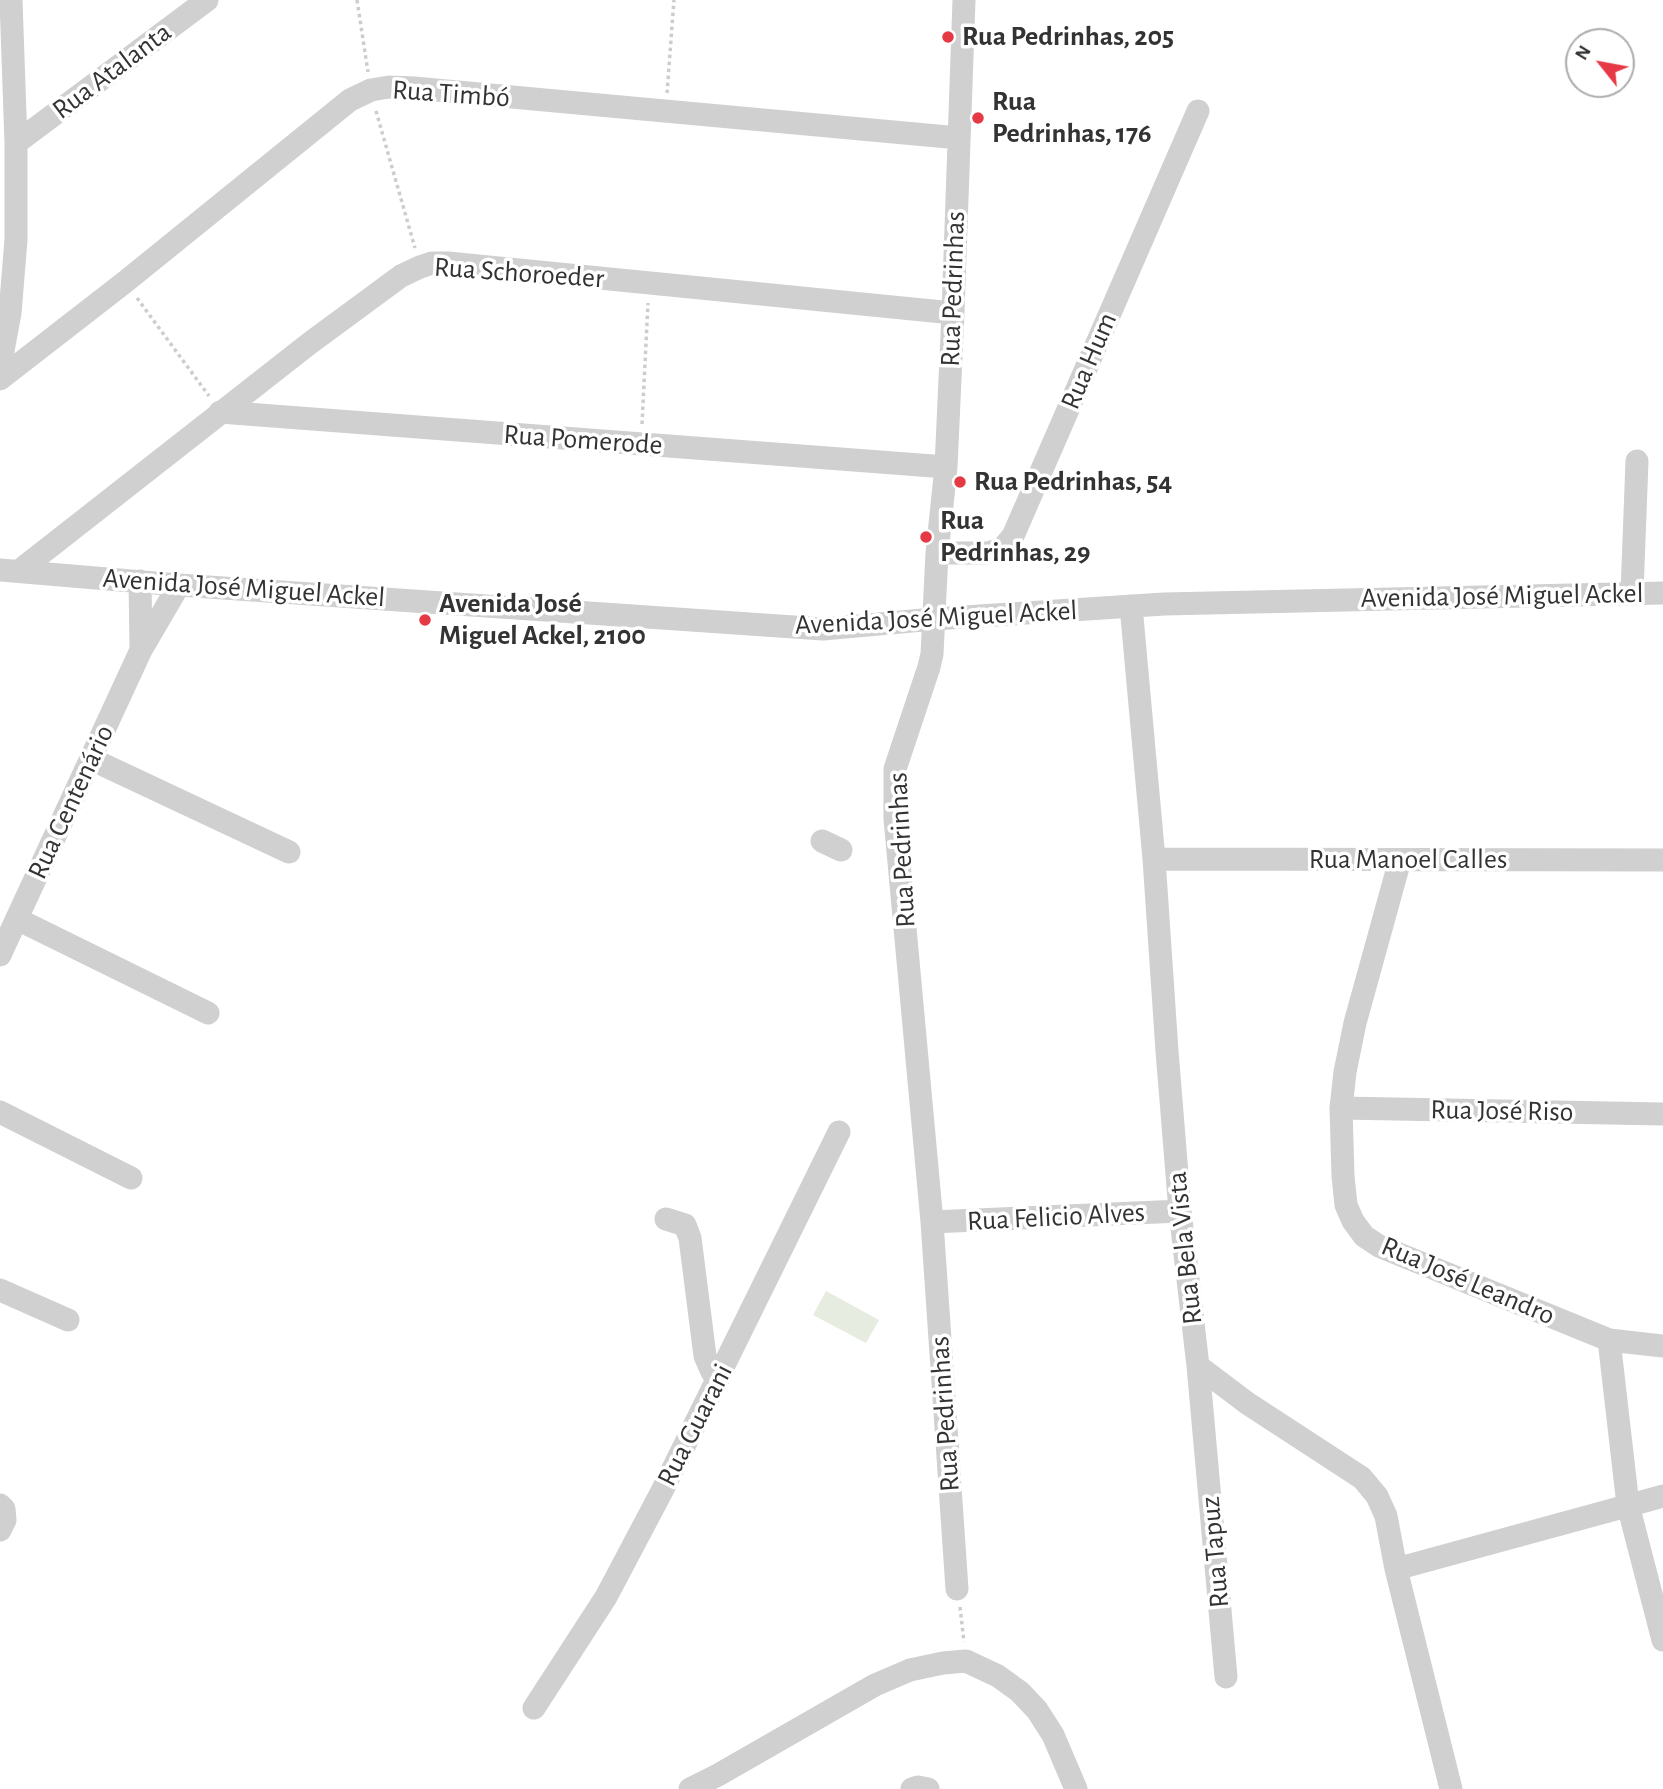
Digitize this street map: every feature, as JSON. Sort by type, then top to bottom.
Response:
[{"type":"street","points":[[0,367],[10,313],[16,240],[8,172],[16,143],[11,0]]},
{"type":"street","name":"Rua Atalanta","points":[[16,143],[207,0]]},
{"type":"street","name":"Rua Pedrinhas","points":[[957,1589],[932,1222],[895,819],[895,769],[932,654],[937,553],[946,467],[964,0]]},
{"type":"street","name":"Rua Timbó","points":[[0,379],[350,100],[370,90],[389,87],[414,88],[959,138]]},
{"type":"street","name":"Rua Hum","points":[[937,553],[987,553],[1002,549],[1013,536],[1198,111]]},
{"type":"street","name":"Rua Schoroeder","points":[[9,570],[401,276],[432,263],[953,313]]},
{"type":"street","name":"Rua Pomerode","points":[[220,412],[946,467]]},
{"type":"street","points":[[1632,593],[1637,461]]},
{"type":"street","name":"Avenida José Miguel Ackel","points":[[9,570],[178,585],[823,629],[1131,606],[1663,593]]},
{"type":"street","name":"Rua Centenário","points":[[140,581],[141,650]]},
{"type":"street","name":"Rua Centenário","points":[[0,955],[141,650],[178,585]]},
{"type":"street","name":"Rua Bela Vista","points":[[1131,606],[1154,859],[1180,1211],[1198,1366],[1247,1403],[1362,1478],[1377,1496],[1386,1516],[1396,1569],[1451,1789]]},
{"type":"street","points":[[91,760],[289,852]]},
{"type":"street","name":"Rua Manoel Calles","points":[[1154,859],[1663,859]]},
{"type":"street","name":"Rua José Leandro","points":[[1400,860],[1354,1023],[1345,1072],[1341,1108],[1343,1177],[1346,1205],[1353,1221],[1364,1236],[1379,1246],[1609,1340],[1663,1346]]},
{"type":"street","points":[[17,919],[208,1013]]},
{"type":"street","name":"Rua José Riso","points":[[1341,1108],[1663,1114]]},
{"type":"street","points":[[0,1112],[131,1178]]},
{"type":"street","name":"Rua Guarani","points":[[534,1708],[606,1597],[668,1480],[839,1132]]},
{"type":"street","name":"Rua Felicio Alves","points":[[932,1222],[1180,1211]]},
{"type":"street","points":[[666,1219],[685,1224],[690,1238],[705,1356],[712,1372],[719,1378]]},
{"type":"street","points":[[0,1290],[68,1320]]},
{"type":"street","points":[[1609,1340],[1628,1506],[1663,1640]]},
{"type":"street","name":"Rua Tapuz","points":[[1198,1366],[1226,1677]]},
{"type":"street","points":[[1203,1427],[1207,1414],[1215,1403],[1247,1403]]},
{"type":"street","points":[[1396,1569],[1663,1496]]},
{"type":"street","points":[[0,1505],[4,1509],[5,1520],[0,1530]]},
{"type":"street","points":[[690,1789],[718,1782],[875,1685],[910,1670],[943,1662],[966,1661],[998,1676],[1020,1692],[1037,1710],[1053,1735],[1076,1789]]},
{"type":"street","points":[[912,1789],[928,1789]]},
{"type":"path","points":[[357,0],[370,90],[420,267]]},
{"type":"path","points":[[666,112],[674,0]]},
{"type":"path","points":[[125,282],[220,412]]},
{"type":"path","points":[[641,444],[649,283]]},
{"type":"path","points":[[957,1589],[966,1661]]},
{"type":"shaded area","points":[[826,1291],[879,1320],[866,1343],[813,1315]]},
{"type":"place","name":"Rua Pedrinhas, 205","points":[[948,37]]},
{"type":"place","name":"Rua Pedrinhas, 176","points":[[978,118]]},
{"type":"place","name":"Rua Pedrinhas, 54","points":[[960,482]]},
{"type":"place","name":"Rua Pedrinhas, 29","points":[[926,537]]},
{"type":"place","name":"Avenida José Miguel Ackel, 2100","points":[[425,620]]}]
